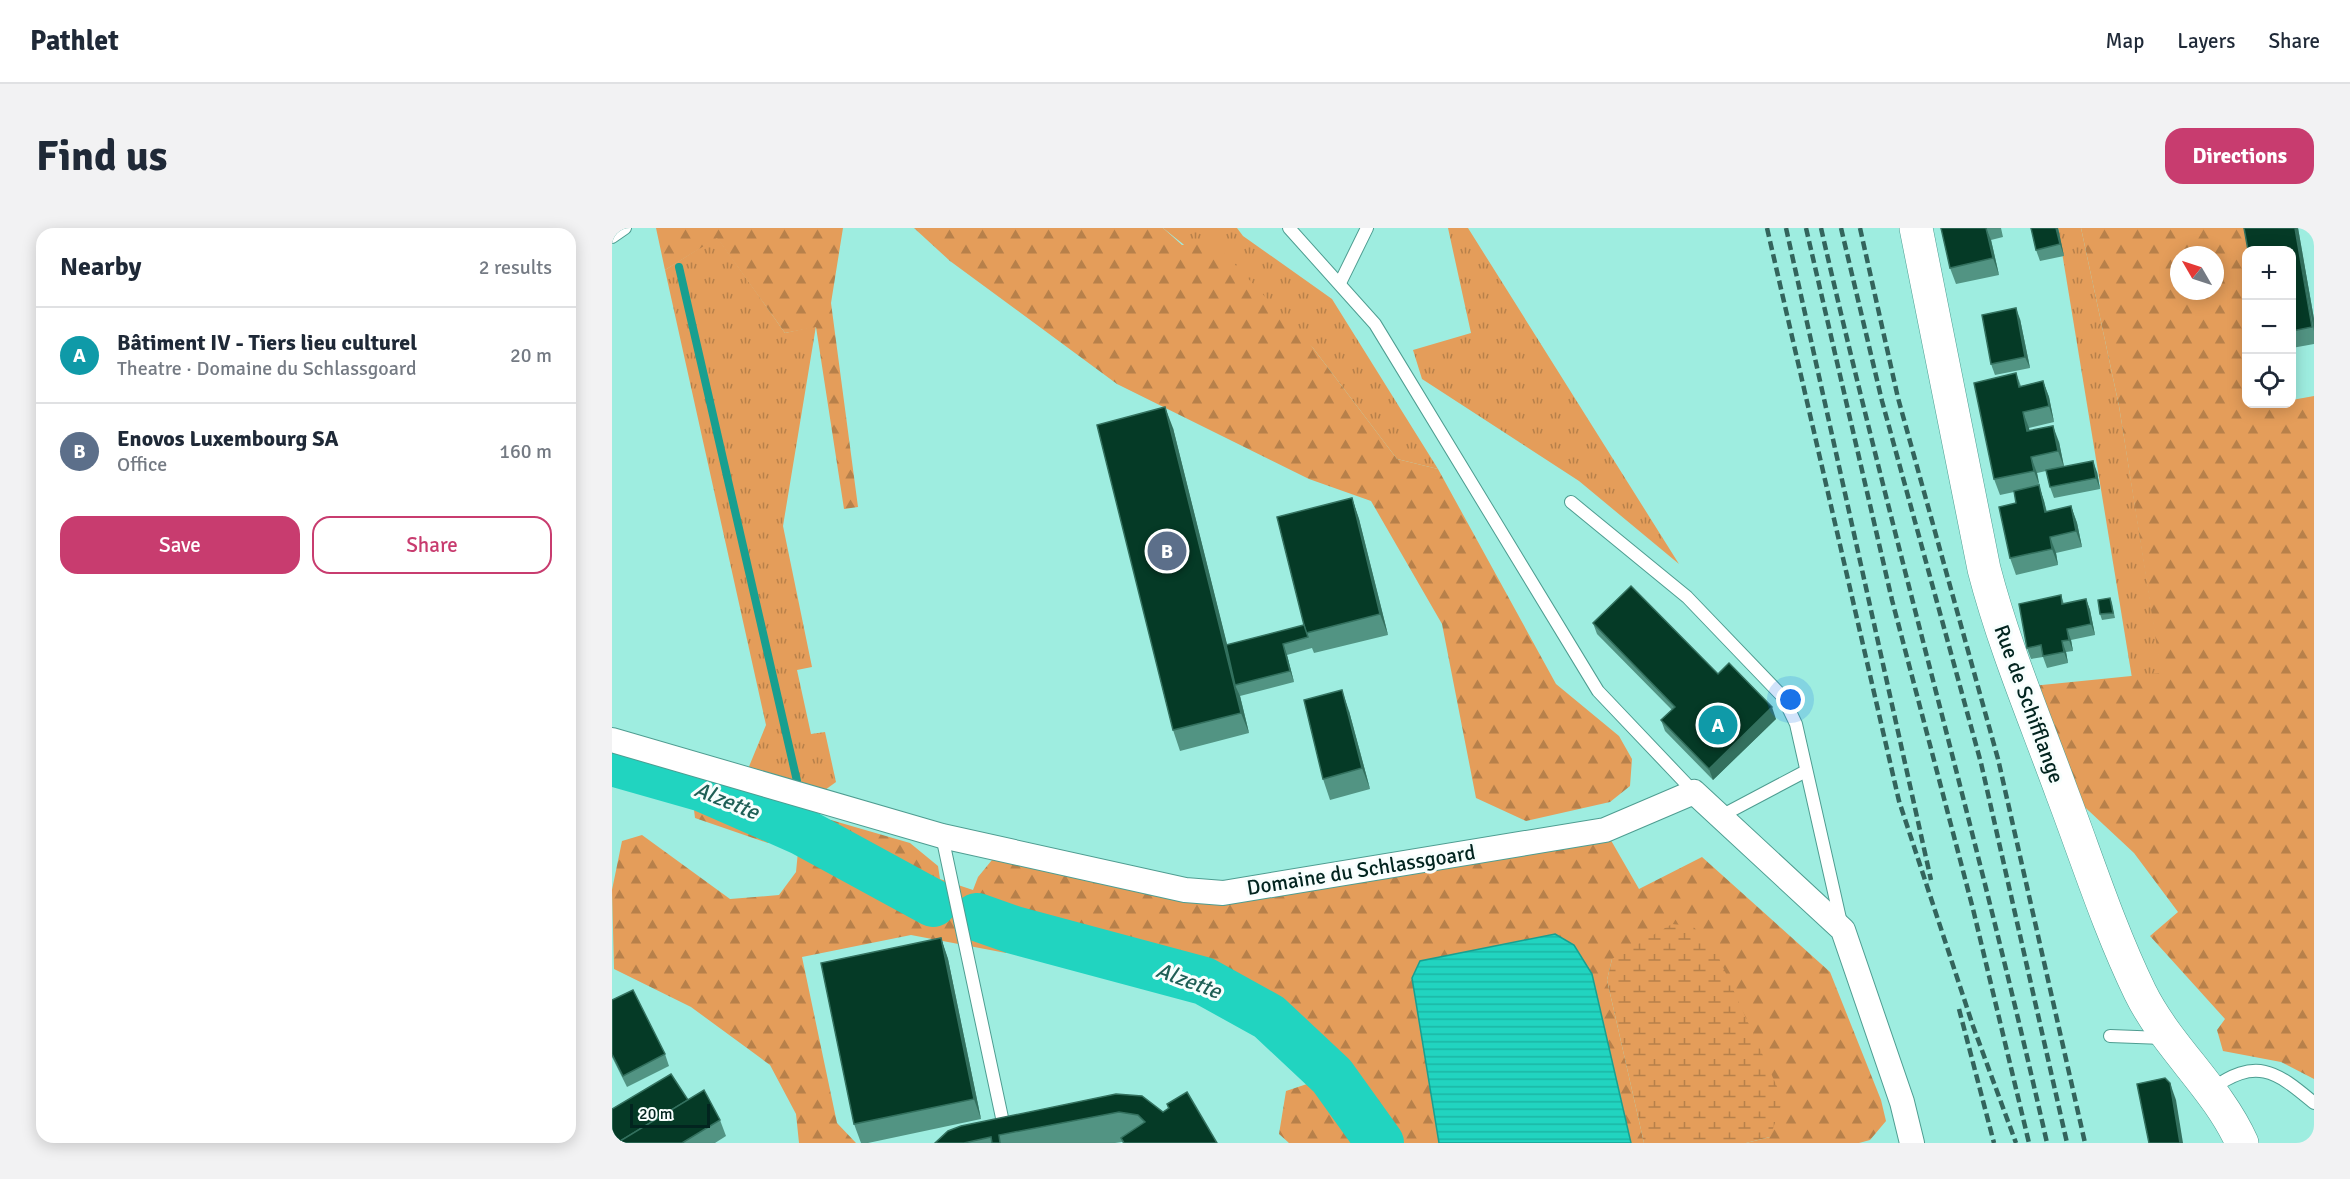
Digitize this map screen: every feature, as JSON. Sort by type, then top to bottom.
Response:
[{"type":"street","name":"Rue de Schifflange","points":[[1916,228],[1984,569],[1999,625],[2117,940],[2141,994],[2170,1039],[2233,1122],[2242,1143]]},
{"type":"street","name":"Domaine du Schlassgoard","points":[[612,740],[942,836],[1185,890],[1223,892],[1605,830],[1694,792]]},
{"type":"street","points":[[1694,792],[1843,930],[1902,1102],[1912,1143]]},
{"type":"lane","points":[[612,237],[625,228]]},
{"type":"lane","points":[[1289,228],[1375,324],[1598,691],[1694,792]]},
{"type":"lane","points":[[1340,283],[1367,228]]},
{"type":"lane","points":[[1571,502],[1687,597],[1783,697],[1796,724],[1843,930]]},
{"type":"lane","points":[[1721,816],[1806,771]]},
{"type":"lane","points":[[942,836],[1004,1127],[984,1132]]},
{"type":"lane","points":[[2110,1036],[2170,1039]]},
{"type":"lane","points":[[2209,1090],[2231,1075],[2257,1070],[2283,1077],[2314,1103]]},
{"type":"green space","points":[[656,228],[843,228],[831,303],[858,507],[844,509],[816,327],[785,333],[717,238],[665,270]]},
{"type":"green space","points":[[914,228],[1163,228],[1182,245],[1212,240],[1313,348],[1397,459],[1438,469],[1556,684],[1619,736],[1632,759],[1630,786],[1610,802],[1526,821],[1476,798],[1442,624],[1371,501],[1309,479],[1117,384],[950,261]]},
{"type":"green space","points":[[1163,228],[1237,228],[1243,236],[1332,299],[1438,469],[1397,459],[1313,348]]},
{"type":"green space","points":[[1448,228],[1468,228],[1679,564],[1579,481],[1422,379],[1413,350],[1471,333]]},
{"type":"green space","points":[[2058,228],[2081,228],[2119,406],[2162,674],[2132,678]]},
{"type":"green space","points":[[2081,228],[2251,228],[2253,246],[2242,246],[2242,408],[2296,408],[2296,399],[2314,396],[2314,1079],[2281,1062],[2223,1051],[2217,1030],[2225,1019],[2150,936],[2178,912],[2134,853],[2059,783],[2022,687],[2161,673],[2119,406]]},
{"type":"green space","points":[[717,237],[785,333],[816,326],[783,526],[812,667],[797,670],[811,734],[825,732],[836,782],[825,790],[748,769],[766,725],[665,270]]},
{"type":"green space","points":[[703,788],[745,795],[910,843],[938,866],[940,879],[973,890],[978,877],[1001,849],[1185,890],[1605,830],[1639,889],[1702,857],[1830,972],[1881,1100],[1886,1121],[1870,1140],[1859,1143],[1746,1143],[1770,1137],[1612,959],[1607,980],[1644,1143],[1631,1143],[1592,974],[1555,934],[1420,961],[1412,978],[1439,1143],[1380,1143],[1377,1138],[1364,1143],[1289,1143],[1279,1134],[1286,1091],[1331,1076],[1269,1017],[1204,981],[1015,930],[1006,953],[911,935],[802,957],[837,1123],[856,1143],[799,1143],[796,1114],[770,1065],[691,1007],[614,969],[612,890],[622,841],[642,835],[730,899],[779,895],[796,872],[800,831],[768,843],[695,818],[693,802]]},
{"type":"green space","points":[[1672,924],[1693,926],[1718,956],[1783,1100],[1770,1137],[1746,1143],[1644,1143],[1607,980],[1612,959]]},
{"type":"shaded area","points":[[1555,934],[1574,945],[1592,974],[1631,1143],[1439,1143],[1412,978],[1420,961]]},
{"type":"building","points":[[1941,228],[1986,228],[1993,258],[1950,268]]},
{"type":"building","points":[[2031,228],[2056,228],[2060,244],[2036,250]]},
{"type":"building","points":[[2244,228],[2295,228],[2312,327],[2296,330],[2296,246],[2247,246]]},
{"type":"building","points":[[2016,308],[2025,357],[1991,364],[1982,315]]},
{"type":"building","points":[[2016,373],[2019,387],[2043,381],[2049,406],[2023,412],[2027,431],[2053,426],[2058,451],[2031,457],[2034,471],[1994,479],[1974,383]]},
{"type":"building","points":[[1165,407],[1241,713],[1173,730],[1097,425]]},
{"type":"building","points":[[2093,461],[2096,478],[2050,487],[2046,470]]},
{"type":"building","points":[[2039,485],[2045,512],[2071,506],[2076,531],[2050,537],[2052,549],[2010,558],[1999,507],[2016,503],[2014,491]]},
{"type":"building","points":[[1352,498],[1380,614],[1306,633],[1277,517]]},
{"type":"building","points":[[1631,586],[1718,674],[1729,663],[1772,707],[1709,769],[1661,720],[1675,707],[1593,623]]},
{"type":"building","points":[[2061,595],[2062,604],[2086,599],[2091,624],[2067,629],[2069,640],[2062,641],[2064,652],[2043,656],[2041,645],[2027,648],[2019,604]]},
{"type":"building","points":[[2110,598],[2113,613],[2100,614],[2098,600]]},
{"type":"building","points":[[1304,625],[1308,637],[1283,644],[1290,671],[1235,685],[1226,645]]},
{"type":"building","points":[[1342,690],[1362,768],[1323,779],[1304,700]]},
{"type":"building","points":[[941,938],[974,1099],[854,1124],[821,963]]},
{"type":"building","points":[[633,990],[665,1054],[623,1076],[612,1054],[612,1000]]},
{"type":"building","points":[[671,1074],[688,1100],[617,1143],[612,1143],[612,1109]]},
{"type":"building","points":[[2165,1078],[2170,1083],[2180,1143],[2149,1143],[2137,1084]]},
{"type":"building","points":[[704,1090],[720,1120],[682,1143],[617,1143]]},
{"type":"building","points":[[1187,1092],[1217,1143],[1124,1143],[1121,1138],[1145,1122],[1138,1115],[1119,1112],[999,1135],[1000,1143],[992,1143],[991,1137],[964,1143],[935,1143],[948,1131],[961,1126],[1116,1094],[1142,1096],[1163,1112],[1169,1108],[1167,1104]]},
{"type":"waterway","points":[[679,267],[797,781]]},
{"type":"waterway","name":"Alzette","points":[[612,762],[703,788],[801,831],[933,903]]},
{"type":"waterway","name":"Alzette","points":[[977,917],[1014,930],[1204,981],[1269,1017],[1332,1076],[1380,1143]]},
{"type":"railway","points":[[1767,228],[1899,801],[1973,1026],[2016,1143]]},
{"type":"railway","points":[[1786,228],[1931,880]]},
{"type":"railway","points":[[1806,228],[1892,600],[1973,909],[2029,1143]]},
{"type":"railway","points":[[1821,228],[2047,1143]]},
{"type":"railway","points":[[1841,228],[1882,401],[1981,763],[2067,1143]]},
{"type":"railway","points":[[1860,228],[1898,398],[1998,759],[2085,1143]]},
{"type":"railway","points":[[1959,1009],[1994,1143]]},
{"type":"place","name":"Enovos Luxembourg SA","points":[[1167,551]]},
{"type":"place","name":"Bâtiment IV - Tiers lieu culturel","points":[[1718,725]]}]
